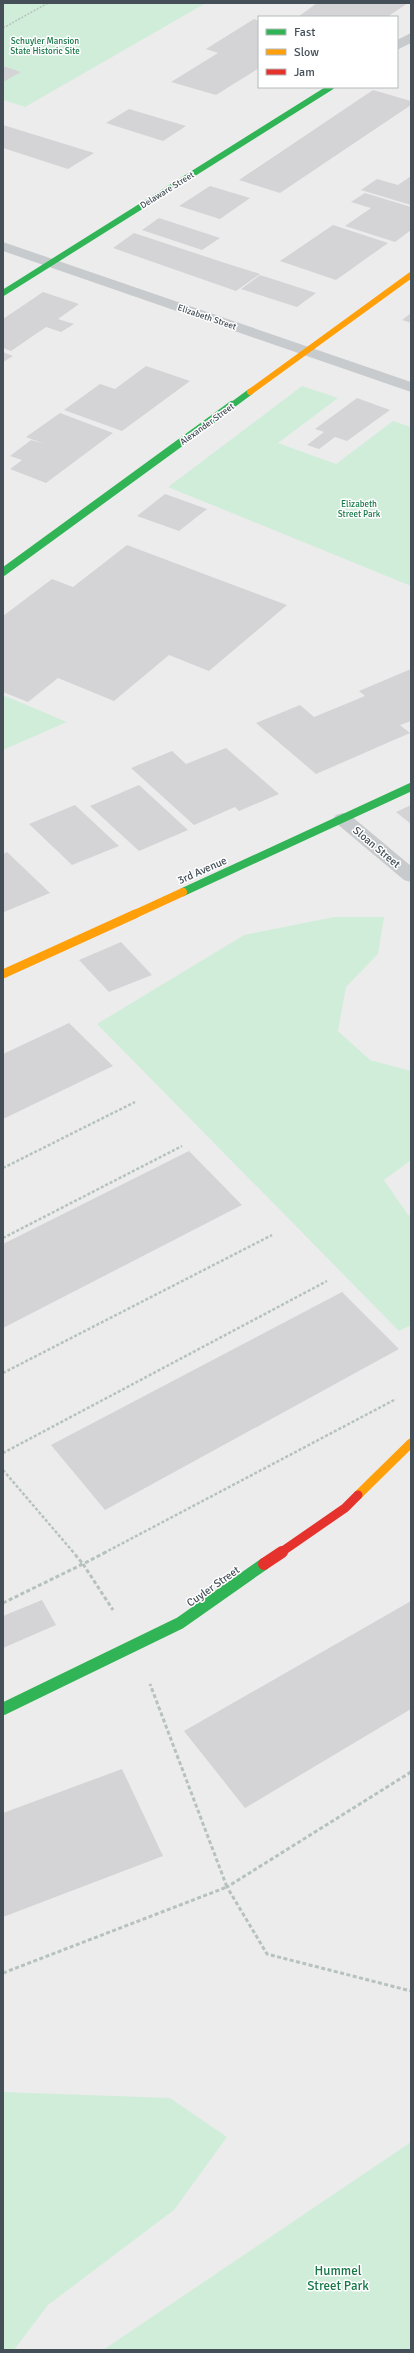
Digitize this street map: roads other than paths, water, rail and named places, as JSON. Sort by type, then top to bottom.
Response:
[{"type":"street","points":[[398,45],[411,37]]},
{"type":"street","name":"Delaware Street","points":[[3,293],[329,88]]},
{"type":"street","name":"Elizabeth Street","points":[[3,246],[411,387]]},
{"type":"street","name":"Alexander Street","points":[[3,572],[308,352],[411,275]]},
{"type":"street","name":"3rd Avenue","points":[[3,974],[411,787]]},
{"type":"street","name":"Sloan Street","points":[[343,819],[411,876]]},
{"type":"street","name":"Cuyler Street","points":[[3,1709],[180,1624],[345,1508],[411,1443]]},
{"type":"park label","name":"Schuyler Mansion State Historic Site","points":[[45,46]]},
{"type":"park label","name":"Elizabeth Street Park","points":[[359,510]]},
{"type":"park label","name":"Hummel Street Park","points":[[338,2278]]}]
